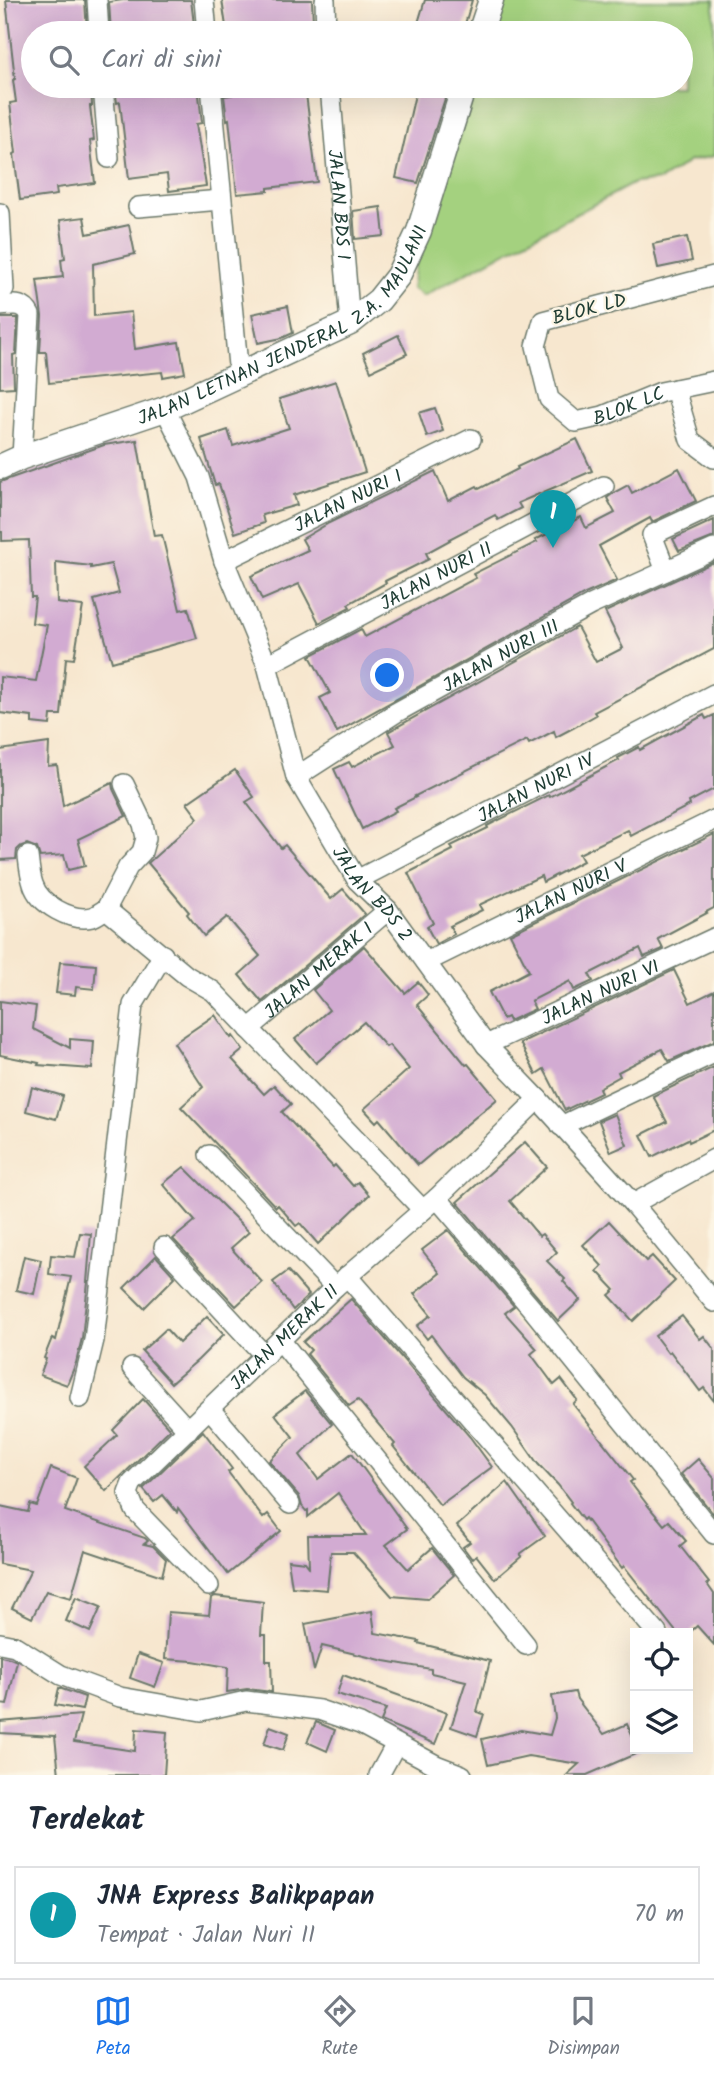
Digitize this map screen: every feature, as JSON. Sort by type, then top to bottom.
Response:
[{"type":"street","points":[[97,0],[98,21]]},
{"type":"street","points":[[204,0],[206,21]]},
{"type":"street","points":[[325,0],[326,21]]},
{"type":"street","points":[[484,21],[491,0]]},
{"type":"street","points":[[104,98],[109,158]]},
{"type":"street","points":[[212,98],[239,376]]},
{"type":"street","name":"JALAN BDS I","points":[[331,98],[350,323]]},
{"type":"street","name":"JALAN LETNAN JENDERAL Z.A. MAULANI","points":[[11,462],[165,409],[350,323],[379,300],[398,276],[419,231],[460,98]]},
{"type":"street","points":[[138,207],[221,200]]},
{"type":"street","points":[[0,213],[2,298],[27,309],[30,315],[11,462]]},
{"type":"street","name":"BLOK LD","points":[[549,399],[536,346],[543,321],[714,276]]},
{"type":"street","name":"BLOK LC","points":[[549,399],[576,422],[603,416],[661,393],[714,381]]},
{"type":"street","points":[[675,389],[690,440],[714,457]]},
{"type":"street","name":"JALAN BDS 2","points":[[165,409],[199,477],[224,561],[267,665],[296,777],[357,880],[388,910],[486,1045],[633,1204],[714,1301]]},
{"type":"street","name":"JALAN NURI I","points":[[224,561],[471,439]]},
{"type":"street","name":"JALAN NURI II","points":[[267,665],[604,486]]},
{"type":"street","points":[[666,571],[652,535],[714,506]]},
{"type":"street","name":"JALAN NURI III","points":[[296,777],[397,712],[592,605],[714,549]]},
{"type":"street","name":"JALAN NURI IV","points":[[357,880],[714,694]]},
{"type":"street","points":[[28,856],[33,886],[43,901],[75,917],[92,917],[106,909],[128,867],[142,852],[146,838],[143,824],[124,784]]},
{"type":"street","name":"JALAN NURI V","points":[[426,962],[714,820]]},
{"type":"street","points":[[106,909],[187,976],[213,991],[430,1204],[533,1310],[714,1534]]},
{"type":"street","name":"JALAN MERAK I","points":[[249,1029],[388,910]]},
{"type":"street","name":"JALAN NURI VI","points":[[486,1045],[714,938]]},
{"type":"street","points":[[80,1398],[94,1340],[133,1005],[163,955]]},
{"type":"street","points":[[561,1126],[714,1053]]},
{"type":"street","name":"JALAN MERAK II","points":[[209,1586],[135,1510],[128,1493],[132,1483],[341,1282],[430,1204],[538,1099]]},
{"type":"street","points":[[209,1155],[341,1282],[652,1628]]},
{"type":"street","points":[[633,1204],[714,1158]]},
{"type":"street","points":[[164,1247],[265,1356]]},
{"type":"street","points":[[281,1340],[526,1645]]},
{"type":"street","points":[[132,1368],[188,1430]]},
{"type":"street","points":[[210,1409],[290,1504]]},
{"type":"street","points":[[0,1643],[15,1646],[61,1675],[120,1697],[201,1711],[246,1701],[319,1710],[360,1724],[436,1765],[462,1775]]},
{"type":"street","points":[[379,1775],[396,1744]]},
{"type":"green space","points":[[506,0],[714,0],[714,156],[690,161],[660,180],[634,183],[423,296],[412,288],[416,263],[472,98],[693,98],[693,21],[498,21]]},
{"type":"building","points":[[6,0],[85,0],[86,21],[21,21],[21,98],[92,98],[94,140],[90,141],[95,183],[56,188],[57,195],[20,200],[10,103],[16,102]]},
{"type":"building","points":[[191,0],[194,21],[110,21],[109,2]]},
{"type":"building","points":[[222,0],[312,0],[313,21],[225,21]]},
{"type":"building","points":[[425,0],[472,0],[466,21],[419,21]]},
{"type":"building","points":[[116,98],[199,98],[202,123],[196,124],[206,186],[169,191],[167,174],[129,179],[120,102],[117,103]]},
{"type":"building","points":[[224,98],[306,98],[317,182],[237,194],[229,119],[227,120]]},
{"type":"building","points":[[414,98],[445,98],[418,183],[396,178]]},
{"type":"building","points":[[381,207],[384,236],[355,239],[353,211]]},
{"type":"building","points":[[84,217],[87,234],[129,225],[135,254],[93,264],[94,316],[131,312],[135,349],[179,342],[185,373],[163,377],[162,372],[49,383],[46,352],[40,352],[42,316],[37,280],[63,277],[61,259],[65,258],[60,220]]},
{"type":"building","points":[[687,237],[692,261],[658,268],[653,244]]},
{"type":"building","points":[[288,306],[293,333],[258,343],[252,314]]},
{"type":"building","points":[[0,318],[18,318],[16,354],[13,355],[14,387],[0,388]]},
{"type":"building","points":[[398,335],[407,354],[371,371],[363,353]]},
{"type":"building","points":[[336,381],[365,472],[294,495],[297,505],[262,515],[264,523],[235,533],[219,484],[215,485],[201,439],[228,430],[233,446],[289,428],[279,399]]},
{"type":"building","points":[[435,408],[443,431],[427,437],[419,413]]},
{"type":"building","points":[[577,439],[592,471],[518,503],[521,508],[498,520],[495,515],[449,539],[426,553],[429,559],[385,581],[386,583],[348,604],[350,607],[319,623],[299,584],[262,600],[251,576],[308,550],[302,539],[329,523],[435,471],[448,501],[477,486],[479,489],[518,469],[517,467]]},
{"type":"building","points":[[137,440],[154,536],[162,535],[180,610],[188,608],[197,638],[112,662],[94,600],[119,593],[111,564],[91,568],[56,562],[57,603],[83,606],[74,659],[66,658],[61,715],[51,715],[50,725],[32,723],[32,717],[0,713],[0,677],[36,681],[47,625],[32,623],[35,597],[31,597],[29,540],[2,541],[0,482],[104,445]]},
{"type":"building","points":[[679,468],[696,501],[652,522],[650,518],[599,546],[617,580],[585,594],[337,732],[320,698],[330,693],[310,656],[361,629],[365,637],[476,578],[473,574],[581,517],[586,528],[615,513],[607,498],[615,492],[628,485],[632,493]]},
{"type":"building","points":[[714,520],[714,537],[679,551],[673,539]]},
{"type":"building","points":[[714,562],[714,649],[594,712],[596,715],[556,737],[554,731],[529,744],[527,740],[415,796],[394,808],[396,811],[362,829],[334,769],[349,762],[352,767],[395,745],[388,732],[577,627],[596,662],[623,648],[605,612]]},
{"type":"building","points":[[704,715],[706,719],[714,715],[714,789],[631,836],[628,830],[579,854],[583,861],[543,882],[541,876],[479,905],[482,910],[450,926],[454,934],[436,944],[427,927],[433,923],[408,873],[453,850],[451,846],[488,828],[487,826],[549,795],[550,797],[619,760],[618,758],[639,747],[640,750]]},
{"type":"building","points":[[49,743],[48,766],[57,765],[63,806],[112,783],[126,816],[78,839],[85,866],[68,870],[64,855],[40,857],[37,848],[27,844],[17,850],[16,859],[0,860],[0,750]]},
{"type":"building","points":[[235,770],[254,797],[246,802],[281,848],[285,845],[331,899],[343,889],[365,914],[262,1002],[239,975],[260,956],[227,917],[204,936],[187,914],[189,912],[148,863],[198,818],[187,803]]},
{"type":"building","points":[[714,834],[714,908],[658,939],[663,949],[644,957],[640,948],[589,974],[593,981],[574,990],[570,981],[531,1001],[535,1009],[509,1021],[507,1017],[503,1019],[489,992],[529,971],[510,934]]},
{"type":"building","points":[[364,946],[405,993],[418,982],[428,995],[417,1005],[497,1099],[418,1165],[379,1119],[376,1122],[364,1109],[409,1069],[389,1045],[386,1047],[364,1022],[316,1063],[295,1039],[329,1010],[313,990]]},
{"type":"building","points":[[60,962],[96,965],[94,989],[76,987],[75,995],[56,993]]},
{"type":"building","points":[[674,970],[690,1003],[714,991],[714,1041],[669,1061],[662,1049],[618,1072],[620,1076],[599,1088],[601,1093],[565,1110],[544,1069],[536,1074],[520,1043]]},
{"type":"building","points":[[0,1001],[36,1006],[33,1029],[70,1048],[70,1039],[94,1041],[92,1069],[38,1065],[39,1063],[0,1055]]},
{"type":"building","points":[[215,1015],[243,1050],[232,1059],[264,1094],[274,1085],[291,1104],[282,1112],[333,1167],[335,1165],[353,1186],[358,1182],[369,1195],[318,1244],[300,1223],[296,1226],[278,1205],[276,1207],[181,1107],[203,1087],[174,1043]]},
{"type":"building","points":[[714,1067],[714,1130],[689,1142],[688,1139],[652,1157],[641,1135],[667,1122],[653,1096]]},
{"type":"building","points":[[32,1087],[63,1096],[56,1119],[26,1111]]},
{"type":"building","points":[[615,1114],[627,1145],[611,1152],[599,1121]]},
{"type":"building","points":[[525,1142],[547,1167],[510,1201],[539,1236],[542,1234],[557,1252],[547,1261],[565,1279],[563,1281],[580,1300],[558,1321],[457,1202]]},
{"type":"building","points":[[184,1167],[249,1232],[231,1248],[262,1282],[236,1306],[173,1239],[195,1221],[163,1184]]},
{"type":"building","points":[[609,1221],[646,1261],[652,1256],[675,1281],[633,1321],[609,1295],[615,1290],[597,1271],[602,1266],[583,1245]]},
{"type":"building","points":[[448,1230],[514,1306],[505,1313],[537,1349],[531,1354],[554,1385],[561,1379],[577,1400],[573,1404],[633,1480],[630,1482],[649,1507],[664,1525],[669,1521],[686,1541],[680,1546],[709,1583],[707,1584],[714,1594],[714,1645],[697,1626],[693,1630],[673,1628],[624,1566],[622,1568],[585,1518],[583,1520],[485,1395],[463,1377],[431,1335],[427,1339],[417,1326],[431,1315],[414,1294],[440,1273],[422,1250]]},
{"type":"building","points":[[80,1233],[91,1234],[88,1282],[82,1338],[67,1385],[40,1375],[52,1338],[56,1340],[71,1277],[49,1274],[51,1255],[75,1257]]},
{"type":"building","points":[[24,1256],[41,1260],[34,1294],[16,1290]]},
{"type":"building","points":[[156,1256],[175,1277],[144,1308],[124,1288]]},
{"type":"building","points":[[288,1271],[309,1295],[293,1310],[273,1282]]},
{"type":"building","points":[[351,1299],[470,1437],[492,1467],[440,1505],[358,1400],[349,1406],[307,1354],[311,1350],[303,1342]]},
{"type":"building","points":[[207,1316],[224,1334],[171,1383],[142,1351],[166,1329],[179,1343]]},
{"type":"building","points":[[682,1316],[700,1339],[704,1336],[714,1349],[714,1401],[704,1388],[700,1391],[670,1351],[668,1353],[655,1336]]},
{"type":"building","points":[[305,1391],[332,1424],[300,1455],[318,1479],[352,1453],[407,1529],[386,1545],[408,1569],[432,1548],[454,1575],[427,1599],[392,1596],[353,1552],[331,1552],[327,1590],[292,1587],[288,1560],[305,1562],[309,1567],[308,1535],[366,1535],[338,1493],[308,1517],[308,1510],[302,1506],[299,1496],[269,1461],[293,1437],[275,1414]]},
{"type":"building","points":[[143,1399],[170,1429],[106,1491],[84,1466],[117,1435],[113,1430]]},
{"type":"building","points":[[203,1431],[232,1469],[228,1472],[263,1518],[268,1514],[281,1531],[228,1574],[178,1508],[177,1512],[163,1495],[154,1502],[143,1489]]},
{"type":"building","points":[[698,1459],[714,1478],[714,1515],[681,1474]]},
{"type":"building","points":[[51,1468],[77,1478],[65,1511],[145,1538],[148,1541],[144,1544],[153,1546],[166,1559],[162,1576],[85,1550],[71,1598],[46,1591],[32,1618],[12,1608],[31,1570],[0,1564],[0,1506],[28,1512],[30,1504],[37,1506]]},
{"type":"building","points":[[507,1482],[545,1536],[520,1554],[522,1556],[495,1579],[476,1555],[472,1559],[463,1547],[470,1542],[457,1526]]},
{"type":"building","points":[[215,1596],[263,1602],[261,1635],[266,1635],[266,1661],[271,1661],[272,1692],[247,1689],[227,1692],[228,1667],[165,1659],[168,1612],[209,1615],[211,1598]]},
{"type":"building","points":[[76,1597],[101,1607],[90,1632],[66,1621]]},
{"type":"building","points":[[372,1611],[375,1633],[419,1641],[418,1643],[490,1661],[477,1712],[484,1714],[477,1736],[451,1727],[466,1681],[431,1673],[431,1669],[322,1646],[314,1671],[305,1624]]},
{"type":"building","points":[[138,1654],[164,1663],[155,1687],[130,1678]]},
{"type":"building","points":[[0,1656],[17,1661],[7,1705],[0,1704]]},
{"type":"building","points":[[343,1675],[447,1713],[435,1744],[381,1721],[386,1709],[337,1694]]},
{"type":"building","points":[[59,1688],[85,1697],[82,1710],[55,1705]]},
{"type":"building","points":[[575,1692],[577,1699],[604,1734],[627,1724],[630,1731],[630,1754],[635,1754],[587,1775],[567,1775],[579,1764],[528,1756],[488,1765],[482,1739],[521,1730],[550,1735],[555,1718],[552,1696]]},
{"type":"building","points":[[81,1715],[74,1742],[135,1751],[136,1729],[167,1732],[164,1775],[59,1775],[55,1736],[0,1733],[0,1722]]},
{"type":"building","points":[[316,1722],[335,1730],[327,1751],[307,1742]]},
{"type":"building","points":[[270,1726],[289,1733],[283,1750],[264,1744]]},
{"type":"place","name":"JNA Express Balikpapan","points":[[553,548]]}]
